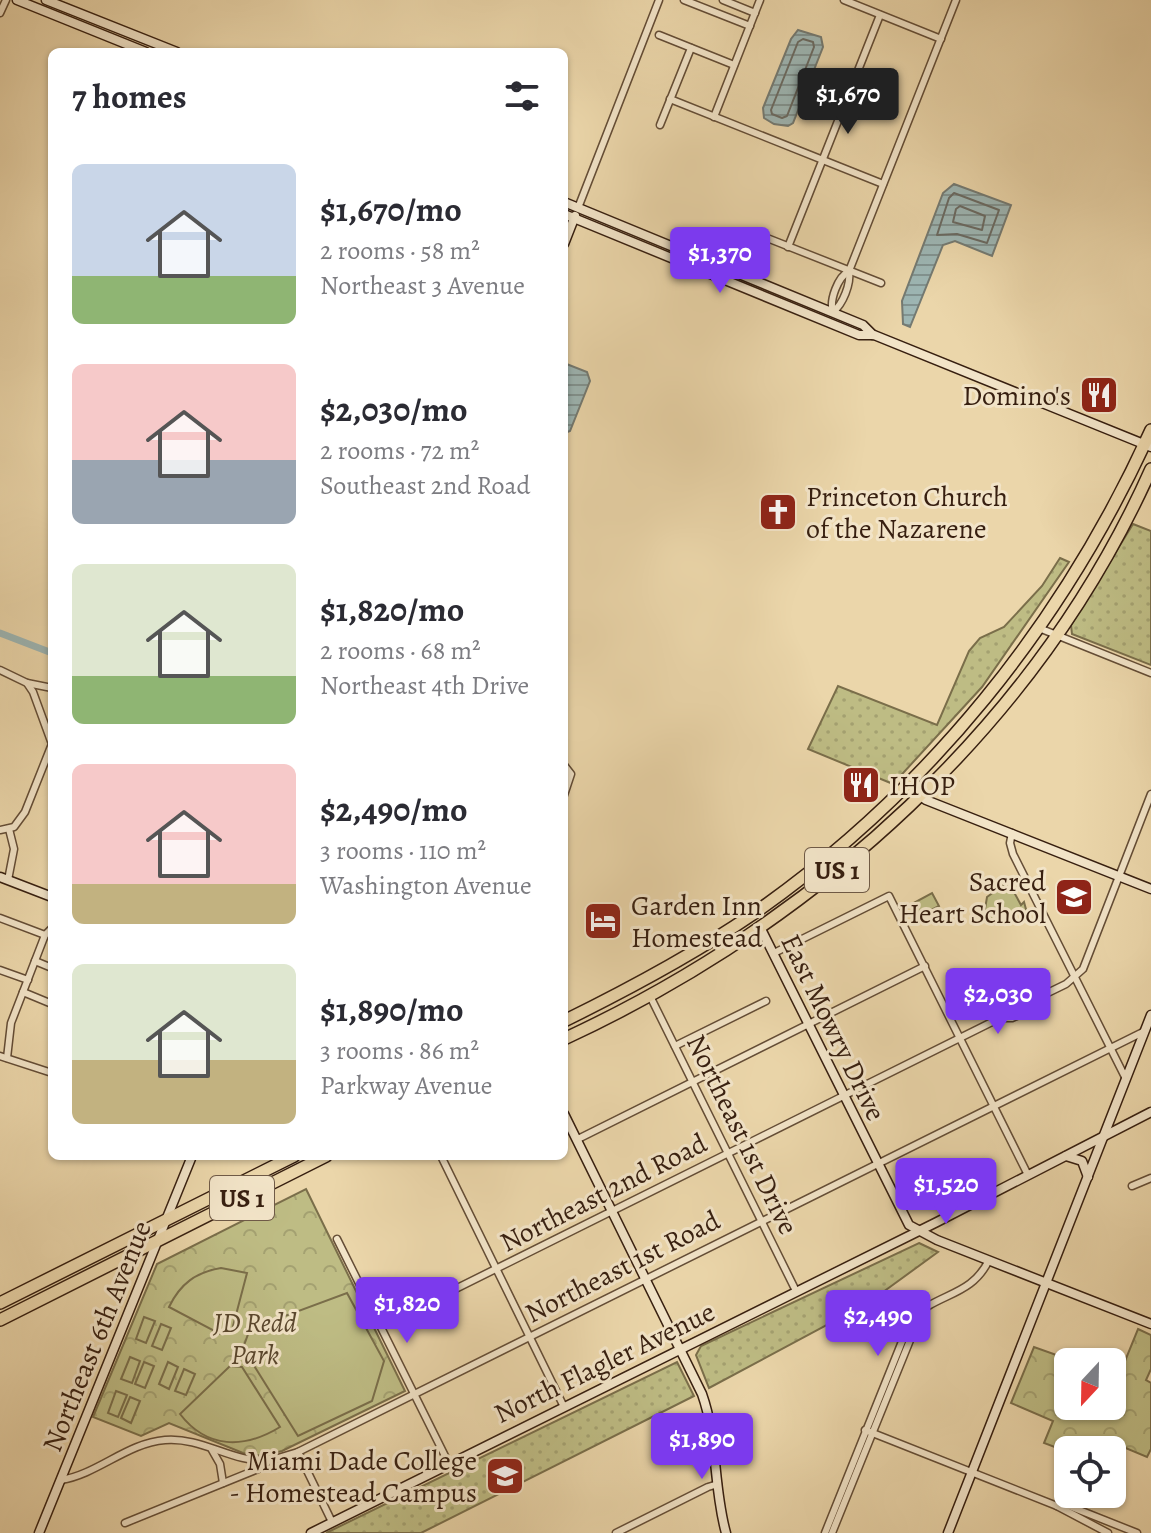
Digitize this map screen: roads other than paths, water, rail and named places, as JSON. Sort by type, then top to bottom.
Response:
[{"type":"highway","name":"US 1","points":[[568,1019],[653,976],[746,918],[852,836],[907,785],[975,712],[1039,628],[1149,448],[1151,430]]},
{"type":"highway","name":"US 1","points":[[568,1037],[650,996],[761,929],[843,866],[920,796],[991,718],[1055,635],[1111,546],[1151,469]]},
{"type":"highway","points":[[761,929],[765,915],[805,884],[812,869]]},
{"type":"highway","points":[[690,973],[697,958],[743,929],[746,918]]},
{"type":"highway","name":"US 1","points":[[0,1303],[286,1160]]},
{"type":"highway","name":"US 1","points":[[0,1320],[318,1160]]},
{"type":"street","points":[[0,13],[6,0]]},
{"type":"street","points":[[17,0],[136,48]]},
{"type":"street","points":[[46,0],[167,48]]},
{"type":"street","points":[[568,235],[659,0]]},
{"type":"street","points":[[684,0],[750,26]]},
{"type":"street","points":[[723,0],[755,13]]},
{"type":"street","points":[[714,117],[760,0]]},
{"type":"street","points":[[844,0],[941,39]]},
{"type":"street","points":[[833,312],[830,305],[843,284],[842,275],[849,271],[956,0]]},
{"type":"street","points":[[732,19],[737,6]]},
{"type":"street","points":[[788,247],[880,15]]},
{"type":"street","points":[[659,35],[734,65]]},
{"type":"street","points":[[660,125],[691,48]]},
{"type":"street","points":[[670,99],[883,184]]},
{"type":"street","points":[[568,204],[833,312],[863,325],[874,335],[1149,448]]},
{"type":"street","points":[[568,215],[859,335],[874,335]]},
{"type":"street","points":[[757,234],[881,283]]},
{"type":"street","points":[[1039,628],[1151,673]]},
{"type":"street","points":[[0,670],[27,683],[48,687]]},
{"type":"street","points":[[27,683],[48,733]]},
{"type":"street","points":[[0,830],[14,827],[25,812],[48,754]]},
{"type":"street","points":[[907,785],[920,796],[1151,889]]},
{"type":"street","points":[[1074,979],[1083,969],[1151,794]]},
{"type":"street","points":[[9,829],[14,849],[4,878],[48,895]]},
{"type":"street","points":[[1012,833],[1010,843],[1013,854],[1126,1079]]},
{"type":"street","points":[[774,953],[889,896],[1027,1173]]},
{"type":"street","points":[[0,918],[45,935]]},
{"type":"street","name":"East Mowry Drive","points":[[761,929],[907,1223],[917,1231]]},
{"type":"street","points":[[48,932],[11,1025],[3,1057],[48,1072]]},
{"type":"street","points":[[35,961],[48,966]]},
{"type":"street","points":[[578,1139],[925,966]]},
{"type":"street","points":[[0,970],[28,980]]},
{"type":"street","name":"Northeast 2nd Road","points":[[381,1326],[1000,1018],[1012,1018],[1026,1012],[1029,1002],[1074,979]]},
{"type":"street","points":[[23,992],[48,1002]]},
{"type":"street","name":"Northeast 1st Drive","points":[[650,996],[796,1291]]},
{"type":"street","points":[[675,1046],[766,1001]]},
{"type":"street","points":[[948,1533],[1151,1015]]},
{"type":"street","points":[[0,1021],[11,1025]]},
{"type":"street","name":"Northeast 1st Road","points":[[125,1523],[264,1467],[268,1461],[298,1452],[1145,1031]]},
{"type":"street","name":"North Flagler Avenue","points":[[311,1533],[1151,1112]]},
{"type":"street","points":[[568,1121],[706,1406],[726,1533]]},
{"type":"street","points":[[1065,1156],[1082,1161],[1088,1177]]},
{"type":"street","name":"Northeast 6th Avenue","points":[[39,1533],[190,1160]]},
{"type":"street","points":[[443,1160],[564,1407]]},
{"type":"street","points":[[1132,1186],[1151,1178]]},
{"type":"street","points":[[917,1231],[1151,1324]]},
{"type":"street","points":[[337,1239],[449,1464]]},
{"type":"street","points":[[825,1533],[922,1310],[979,1279],[989,1260]]},
{"type":"street","points":[[868,1431],[1057,1506],[1069,1506],[1108,1533]]},
{"type":"street","points":[[832,1533],[868,1431]]},
{"type":"street","points":[[61,1480],[79,1477],[154,1442],[180,1439],[244,1460],[268,1461]]},
{"type":"street","points":[[209,1447],[220,1464],[223,1483]]},
{"type":"street","points":[[298,1452],[332,1522]]},
{"type":"street","points":[[616,1533],[718,1484]]},
{"type":"street","points":[[1081,1515],[1118,1530],[1137,1533]]},
{"type":"water","points":[[798,30],[821,37],[823,47],[793,123],[788,126],[774,124],[764,118],[763,108],[791,39]]},
{"type":"water","points":[[954,184],[1011,205],[992,256],[955,241],[943,245],[910,327],[903,324],[902,301],[943,193]]},
{"type":"water","points":[[568,365],[587,372],[590,381],[570,431]]},
{"type":"waterway","points":[[0,633],[48,651]]},
{"type":"place","name":"Domino's","points":[[1099,395]]},
{"type":"place","name":"Princeton Church of the Nazarene","points":[[778,512]]},
{"type":"place","name":"IHOP","points":[[861,785]]},
{"type":"place","name":"Sacred Heart School","points":[[1074,897]]},
{"type":"place","name":"Garden Inn Homestead","points":[[603,921]]},
{"type":"place","name":"Miami Dade College - Homestead Campus","points":[[505,1476]]},
{"type":"park label","name":"JD Redd Park","points":[[255,1338]]}]
